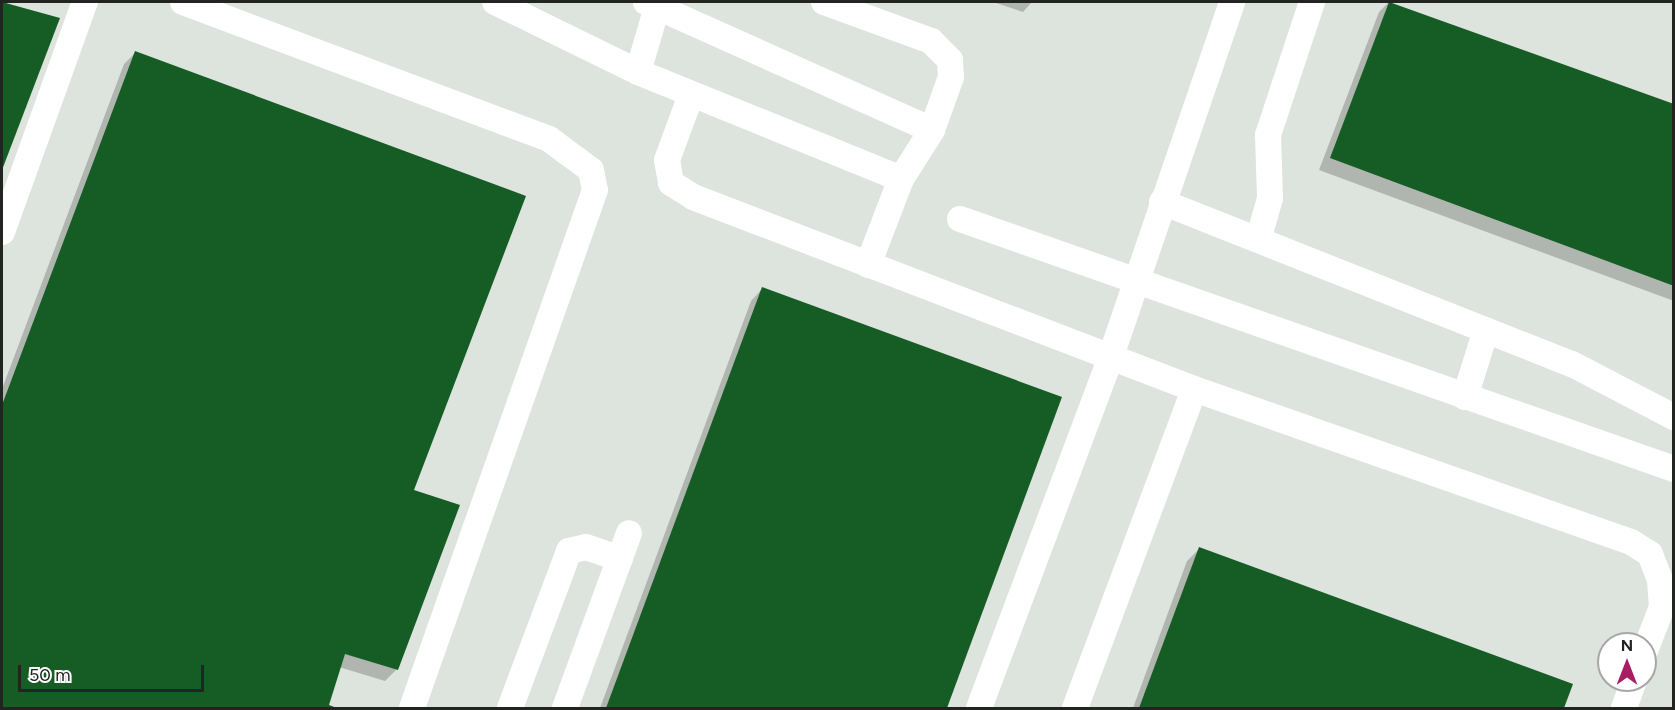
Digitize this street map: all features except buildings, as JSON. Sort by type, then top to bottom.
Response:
[{"type":"street","points":[[2,232],[85,2]]},
{"type":"street","points":[[183,2],[549,140],[591,170],[596,190],[412,708]]},
{"type":"street","points":[[495,2],[638,72],[900,179]]},
{"type":"street","points":[[824,2],[946,50],[951,77],[932,130],[900,179],[868,265]]},
{"type":"street","points":[[979,708],[1111,356],[1232,2]]},
{"type":"street","points":[[1259,237],[1270,198],[1268,135],[1312,2]]},
{"type":"street","points":[[638,72],[652,4],[932,130]]},
{"type":"street","points":[[691,95],[667,160],[671,183],[868,265],[1194,389],[1632,542],[1650,555],[1660,580],[1662,607],[1652,632]]},
{"type":"street","points":[[1162,202],[1259,237],[1572,364],[1674,417]]},
{"type":"street","points":[[960,219],[1138,279],[1674,470]]},
{"type":"street","points":[[1465,397],[1486,330]]},
{"type":"street","points":[[1074,708],[1194,389]]},
{"type":"street","points":[[565,708],[629,533]]},
{"type":"street","points":[[510,708],[569,551],[586,547],[620,559]]},
{"type":"street","points":[[1624,708],[1630,692]]}]
